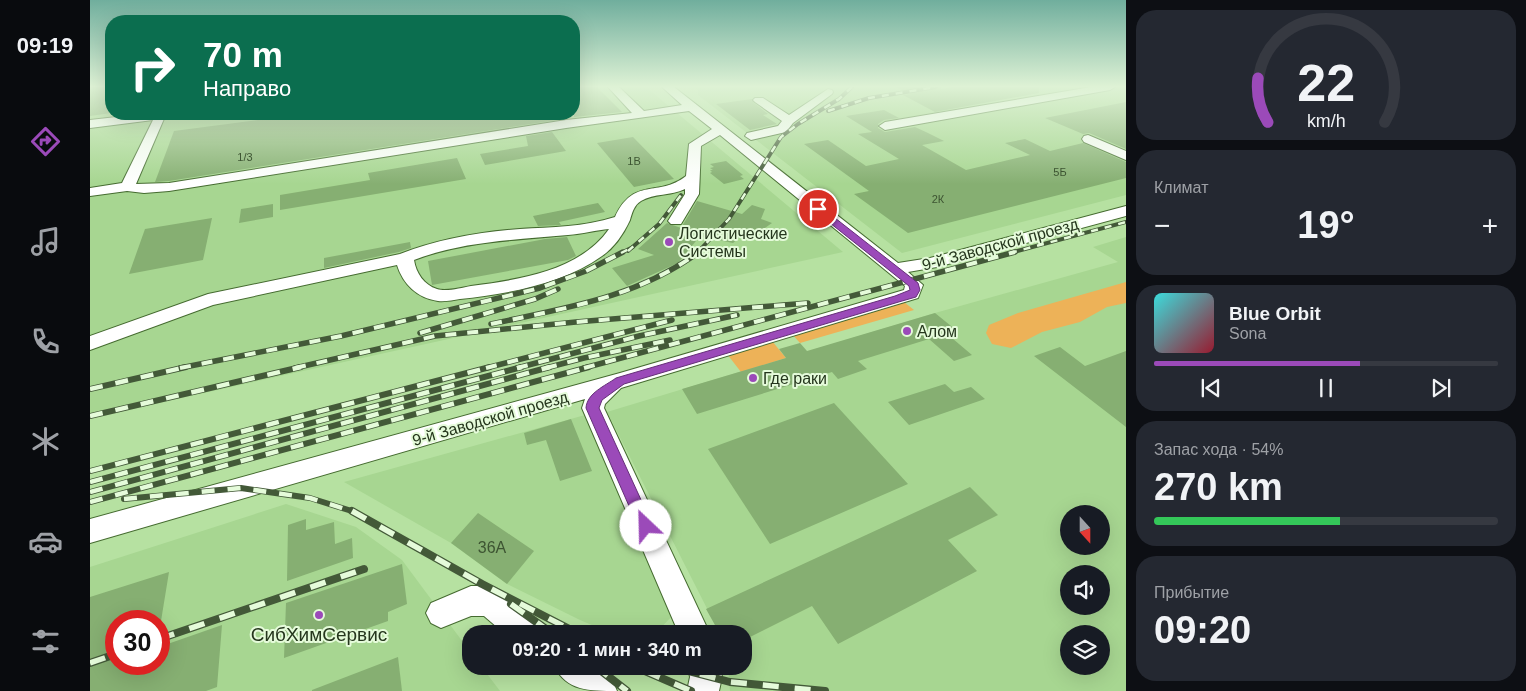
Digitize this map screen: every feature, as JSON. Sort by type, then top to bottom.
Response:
[{"type":"street","points":[[90,192],[127,187],[169,187],[606,119]]},
{"type":"street","points":[[706,119],[894,269]]},
{"type":"street","points":[[885,126],[919,119]]},
{"type":"street","points":[[90,124],[126,120]]},
{"type":"street","points":[[127,187],[159,120]]},
{"type":"street","points":[[750,136],[782,129],[789,120]]},
{"type":"street","points":[[676,221],[692,194],[695,144],[720,130]]},
{"type":"street","points":[[1088,139],[1126,156]]},
{"type":"street","points":[[405,258],[406,270],[415,284],[438,295],[466,293],[546,275],[579,262],[596,252],[608,241],[630,204],[636,198],[676,189],[692,177]]},
{"type":"street","name":"9-й Заводской проезд","points":[[894,269],[931,263],[1126,210]]},
{"type":"street","points":[[90,343],[208,300],[405,258],[425,249],[513,234],[590,228],[622,220]]},
{"type":"street","name":"9-й Заводской проезд","points":[[90,531],[620,381],[912,294],[914,285],[894,269]]},
{"type":"street","points":[[620,381],[597,397],[593,402],[592,408],[691,625]]},
{"type":"street","points":[[441,613],[471,601],[489,601],[519,625]]},
{"type":"street","points":[[581,675],[601,691]]},
{"type":"street","points":[[703,691],[706,675]]},
{"type":"shaded area","points":[[90,119],[685,119],[843,252],[90,418]]},
{"type":"shaded area","points":[[729,119],[1126,119],[1126,195],[902,253]]},
{"type":"shaded area","points":[[1126,237],[1126,691],[730,691],[729,675],[752,675],[752,625],[715,625],[607,412],[935,313],[1118,262],[1093,247]]},
{"type":"shaded area","points":[[1126,282],[1126,303],[1107,307],[1080,322],[1042,332],[1011,348],[992,344],[986,333],[989,325],[1018,313]]},
{"type":"shaded area","points":[[904,302],[914,310],[800,343],[792,334]]},
{"type":"shaded area","points":[[772,341],[786,358],[741,372],[727,354]]},
{"type":"shaded area","points":[[585,415],[673,615],[664,625],[592,625],[507,584],[451,543],[344,482]]},
{"type":"shaded area","points":[[286,504],[356,527],[402,560],[462,641],[462,675],[488,675],[500,691],[90,691],[90,567]]},
{"type":"building","points":[[736,119],[770,119],[777,124],[750,130]]},
{"type":"building","points":[[851,119],[890,119],[878,124],[878,128],[885,132],[915,127],[944,141],[922,145],[966,170],[1030,155],[1005,143],[1025,139],[1050,151],[1083,143],[1126,162],[1126,178],[908,233],[854,194],[869,191],[804,144],[828,140],[866,166],[899,159],[858,134],[872,132]]},
{"type":"building","points":[[1048,119],[1126,119],[1126,149],[1089,133],[1083,134]]},
{"type":"building","points":[[257,120],[556,120],[155,182],[174,131]]},
{"type":"building","points":[[552,132],[566,151],[485,165],[480,154],[528,146],[526,136]]},
{"type":"building","points":[[633,137],[674,179],[634,187],[597,143]]},
{"type":"building","points":[[457,158],[466,179],[280,210],[280,195],[370,180],[368,173]]},
{"type":"building","points":[[726,161],[743,175],[740,176],[744,179],[724,184],[710,173],[712,172],[710,170],[713,170],[710,168],[714,167],[710,164]]},
{"type":"building","points":[[697,201],[742,214],[752,205],[765,209],[761,219],[772,223],[756,234],[747,231],[733,243],[700,236],[678,263],[627,286],[612,268],[654,255],[638,249],[667,223],[681,228]]},
{"type":"building","points":[[598,203],[605,212],[559,222],[561,225],[538,226],[533,216]]},
{"type":"building","points":[[273,204],[273,217],[239,223],[241,209]]},
{"type":"building","points":[[212,218],[203,260],[129,274],[145,229]]},
{"type":"building","points":[[567,237],[576,256],[568,260],[432,285],[428,261],[545,239]]},
{"type":"building","points":[[410,242],[411,248],[399,252],[324,268],[324,258]]},
{"type":"building","points":[[935,313],[956,330],[946,333],[972,355],[954,361],[929,339],[858,361],[867,369],[838,379],[832,372],[697,414],[682,389],[786,358],[779,349],[800,343],[807,351]]},
{"type":"building","points":[[1060,347],[1085,366],[1126,351],[1126,427],[1034,356]]},
{"type":"building","points":[[945,384],[954,392],[971,387],[985,399],[909,425],[888,402]]},
{"type":"building","points":[[834,403],[908,484],[770,544],[708,449]]},
{"type":"building","points":[[571,419],[592,471],[560,481],[546,440],[527,445],[524,433]]},
{"type":"building","points":[[970,487],[998,515],[948,540],[977,571],[838,644],[812,606],[752,636],[752,625],[715,625],[706,609]]},
{"type":"building","points":[[478,513],[534,551],[507,584],[451,543]]},
{"type":"building","points":[[306,519],[306,530],[334,522],[335,544],[352,538],[353,558],[287,581],[288,525]]},
{"type":"building","points":[[402,564],[407,604],[388,612],[388,621],[284,658],[286,603]]},
{"type":"building","points":[[169,572],[163,610],[105,610],[105,675],[170,675],[170,643],[222,625],[217,687],[206,691],[90,691],[90,597]]},
{"type":"building","points":[[398,657],[402,691],[312,691],[312,690]]},
{"type":"railway","points":[[697,253],[729,219],[781,137],[806,119]]},
{"type":"railway","points":[[632,247],[659,224],[681,195]]},
{"type":"railway","points":[[1010,253],[1126,222]]},
{"type":"railway","points":[[623,252],[632,247]]},
{"type":"railway","points":[[628,251],[632,247]]},
{"type":"railway","points":[[180,368],[341,336],[540,288],[586,271],[623,252]]},
{"type":"railway","points":[[491,324],[573,306],[625,291],[675,268],[699,252]]},
{"type":"railway","points":[[584,368],[1015,252]]},
{"type":"railway","points":[[420,333],[535,299],[558,289]]},
{"type":"railway","points":[[295,368],[435,336],[576,322],[808,303]]},
{"type":"railway","points":[[517,368],[639,336],[737,315]]},
{"type":"railway","points":[[486,368],[672,320]]},
{"type":"railway","points":[[546,368],[670,340]]},
{"type":"railway","points":[[90,389],[186,367]]},
{"type":"railway","points":[[90,416],[301,367]]},
{"type":"railway","points":[[90,471],[490,367]]},
{"type":"railway","points":[[90,482],[522,367]]},
{"type":"railway","points":[[90,492],[550,367]]},
{"type":"railway","points":[[90,502],[589,367]]},
{"type":"railway","points":[[124,499],[241,488],[310,498],[352,511]]},
{"type":"railway","points":[[352,511],[482,584],[562,625]]},
{"type":"railway","points":[[170,635],[364,569]]},
{"type":"railway","points":[[511,604],[540,625]]},
{"type":"railway","points":[[90,663],[105,658]]},
{"type":"railway","points":[[607,675],[627,691]]},
{"type":"railway","points":[[654,675],[691,691]]},
{"type":"railway","points":[[703,675],[730,682],[825,691]]},
{"type":"place","name":"Логистические Системы","points":[[669,242]]},
{"type":"place","name":"Алом","points":[[907,331]]},
{"type":"place","name":"Где раки","points":[[753,378]]},
{"type":"place","name":"СибХимСервис","points":[[319,615]]},
{"type":"route","points":[[646,526],[592,408],[593,402],[597,397],[620,381],[899,299],[912,294],[915,290],[914,285],[818,209]]}]
